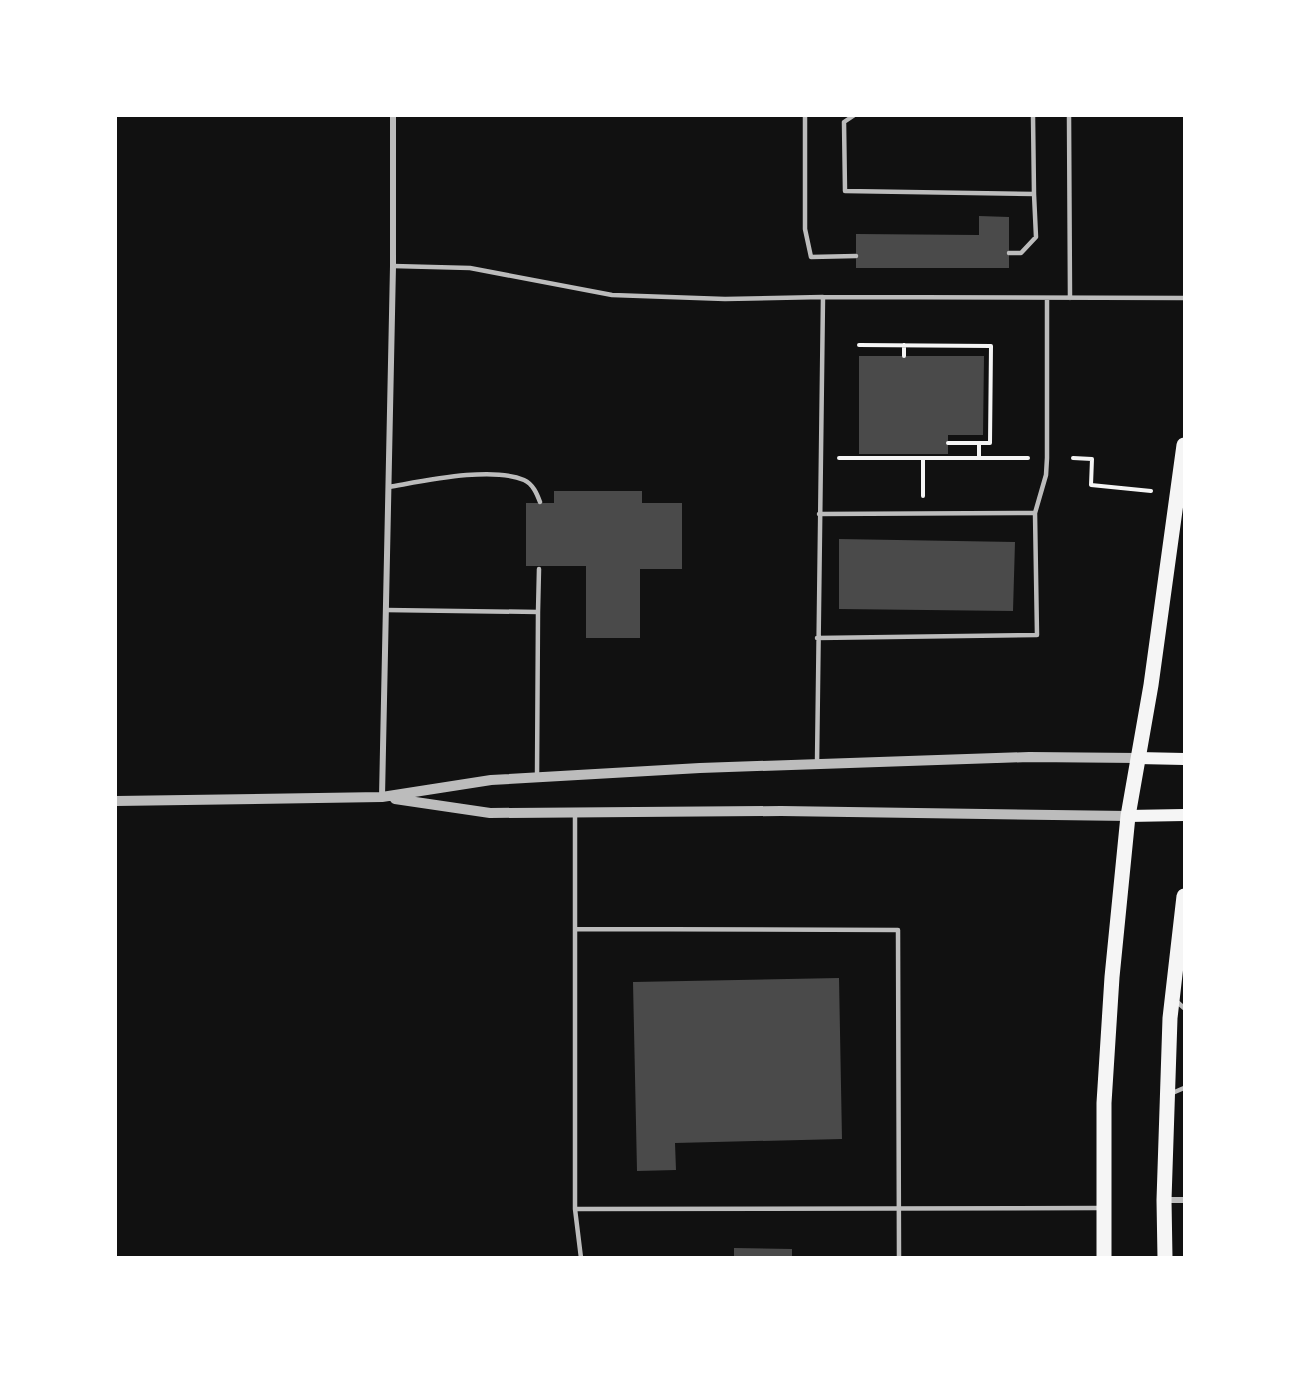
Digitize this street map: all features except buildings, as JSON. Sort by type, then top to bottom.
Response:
[{"type":"main road","points":[[1104,1257],[1104,1103],[1112,977],[1128,816],[1151,685],[1185,446]]},
{"type":"main road","points":[[1138,758],[1185,759]]},
{"type":"main road","points":[[1128,816],[1185,814]]},
{"type":"main road","points":[[1165,1257],[1164,1200],[1168,1095],[1179,1003],[1185,896]]},
{"type":"street","points":[[382,797],[393,266],[393,116]]},
{"type":"street","points":[[116,801],[382,797],[491,780],[817,764],[1029,757],[1138,758]]},
{"type":"street","points":[[382,797],[490,813],[1128,816]]},
{"type":"street","points":[[1164,1200],[1185,1200]]},
{"type":"lane","points":[[805,116],[805,229],[811,257],[856,256]]},
{"type":"lane","points":[[853,116],[844,122],[845,191],[1034,194]]},
{"type":"lane","points":[[1010,253],[1021,253],[1036,237],[1032,116]]},
{"type":"lane","points":[[1069,116],[1070,298]]},
{"type":"lane","points":[[393,266],[470,268],[612,295],[725,299],[1185,298]]},
{"type":"lane","points":[[817,764],[823,297]]},
{"type":"lane","points":[[817,638],[1037,635],[1035,513],[1046,475],[1047,458],[1047,298]]},
{"type":"lane","points":[[389,487],[468,475],[505,477],[523,480],[531,485],[540,502]]},
{"type":"lane","points":[[819,514],[1035,513]]},
{"type":"lane","points":[[537,778],[539,569]]},
{"type":"lane","points":[[386,610],[538,612]]},
{"type":"lane","points":[[575,812],[575,1209],[581,1257]]},
{"type":"lane","points":[[575,929],[898,930],[899,1257]]},
{"type":"lane","points":[[1168,1095],[1185,1088]]},
{"type":"lane","points":[[575,1209],[1104,1208]]},
{"type":"path","points":[[859,345],[991,346],[990,443],[948,443]]},
{"type":"path","points":[[904,345],[904,356]]},
{"type":"path","points":[[979,443],[979,458]]},
{"type":"path","points":[[839,458],[923,458],[930,456],[1028,458]]},
{"type":"path","points":[[923,458],[923,513]]},
{"type":"path","points":[[1072,458],[1092,459],[1091,485],[1151,491]]}]
